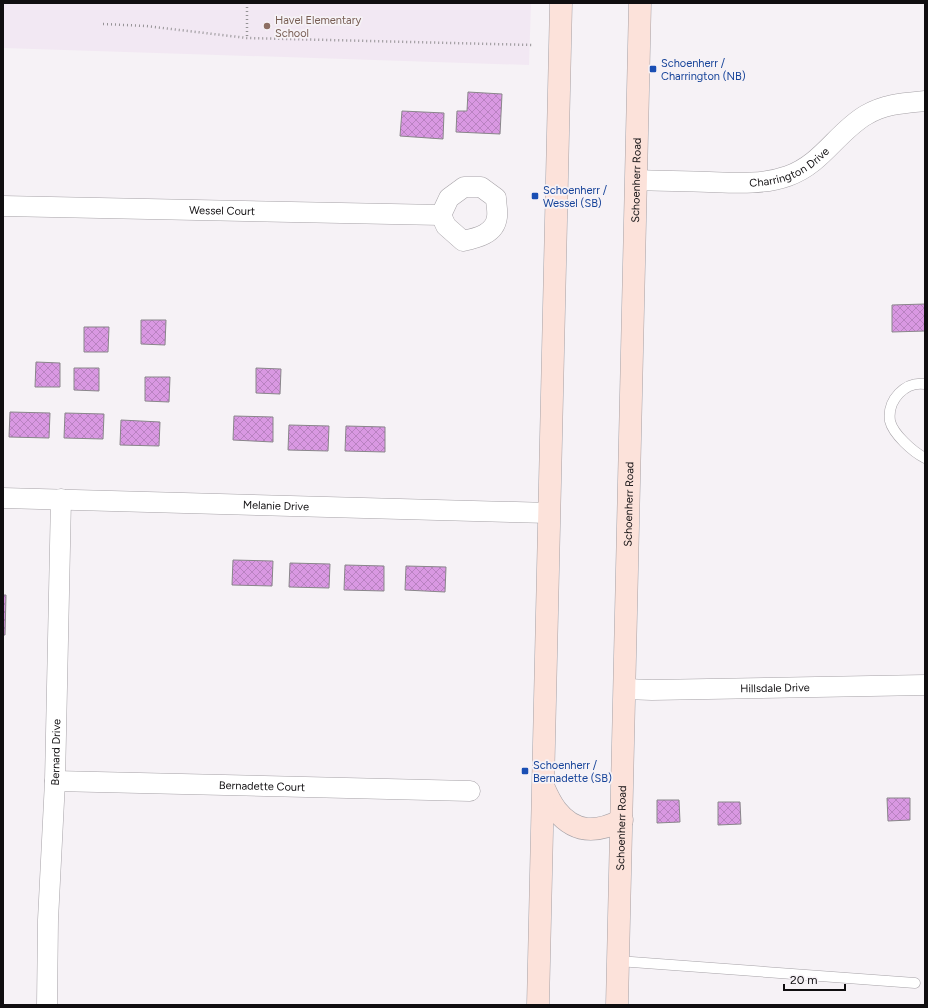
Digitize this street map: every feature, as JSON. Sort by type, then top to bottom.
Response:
[{"type":"main road","points":[[538,1005],[561,3]]},
{"type":"main road","name":"Schoenherr Road","points":[[617,1005],[640,3]]},
{"type":"main road","points":[[544,788],[555,809],[564,819],[574,826],[585,829],[598,829],[610,826],[622,820]]},
{"type":"street","name":"Charrington Drive","points":[[636,180],[738,183],[764,182],[788,176],[811,165],[866,115],[894,103],[925,100]]},
{"type":"street","name":"Wessel Court","points":[[3,206],[441,215]]},
{"type":"street","name":"Melanie Drive","points":[[3,498],[550,512]]},
{"type":"street","name":"Bernard Drive","points":[[47,1005],[48,920],[55,781],[61,499]]},
{"type":"street","name":"Hillsdale Drive","points":[[625,689],[652,690],[925,685]]},
{"type":"street","name":"Bernadette Court","points":[[55,781],[470,790]]},
{"type":"lane","points":[[925,384],[920,383],[908,386],[897,394],[891,408],[890,421],[896,434],[917,454],[925,458]]},
{"type":"lane","points":[[618,961],[915,983]]},
{"type":"path","points":[[246,3],[247,38]]},
{"type":"path","points":[[103,24],[146,26],[247,38],[533,45]]},
{"type":"shaded area","name":"Havel Elementary School","points":[[3,3],[531,3],[529,65],[3,48]]},
{"type":"building","points":[[468,92],[502,94],[500,134],[456,132],[457,111],[467,111]]},
{"type":"building","points":[[402,111],[444,113],[443,139],[400,136]]},
{"type":"building","points":[[925,304],[925,331],[892,332],[892,305]]},
{"type":"building","points":[[141,320],[166,320],[165,345],[141,344]]},
{"type":"building","points":[[84,327],[109,327],[108,352],[84,352]]},
{"type":"building","points":[[36,362],[60,363],[60,387],[35,387]]},
{"type":"building","points":[[74,368],[99,368],[99,391],[74,390]]},
{"type":"building","points":[[256,368],[281,369],[280,394],[256,393]]},
{"type":"building","points":[[145,377],[170,377],[169,402],[145,401]]},
{"type":"building","points":[[10,412],[50,413],[49,438],[9,437]]},
{"type":"building","points":[[65,413],[104,414],[103,439],[64,438]]},
{"type":"building","points":[[234,416],[273,417],[273,442],[233,440]]},
{"type":"building","points":[[121,420],[160,422],[159,446],[120,445]]},
{"type":"building","points":[[289,425],[329,426],[328,451],[288,450]]},
{"type":"building","points":[[346,426],[385,427],[385,452],[345,451]]},
{"type":"building","points":[[233,560],[273,561],[272,586],[232,585]]},
{"type":"building","points":[[290,563],[330,564],[329,588],[289,587]]},
{"type":"building","points":[[345,565],[384,566],[384,591],[344,590]]},
{"type":"building","points":[[406,566],[446,567],[445,592],[405,590]]},
{"type":"building","points":[[3,595],[6,595],[5,635],[3,635]]},
{"type":"building","points":[[887,798],[910,798],[910,820],[888,821]]},
{"type":"building","points":[[657,800],[679,800],[680,822],[657,823]]},
{"type":"building","points":[[718,802],[740,802],[741,824],[718,825]]},
{"type":"place","name":"Havel Elementary School","points":[[267,26]]},
{"type":"place","name":"Schoenherr / Charrington (NB)","points":[[653,69]]},
{"type":"place","name":"Schoenherr / Wessel (SB)","points":[[535,196]]},
{"type":"place","name":"Schoenherr / Bernadette (SB)","points":[[525,771]]}]
